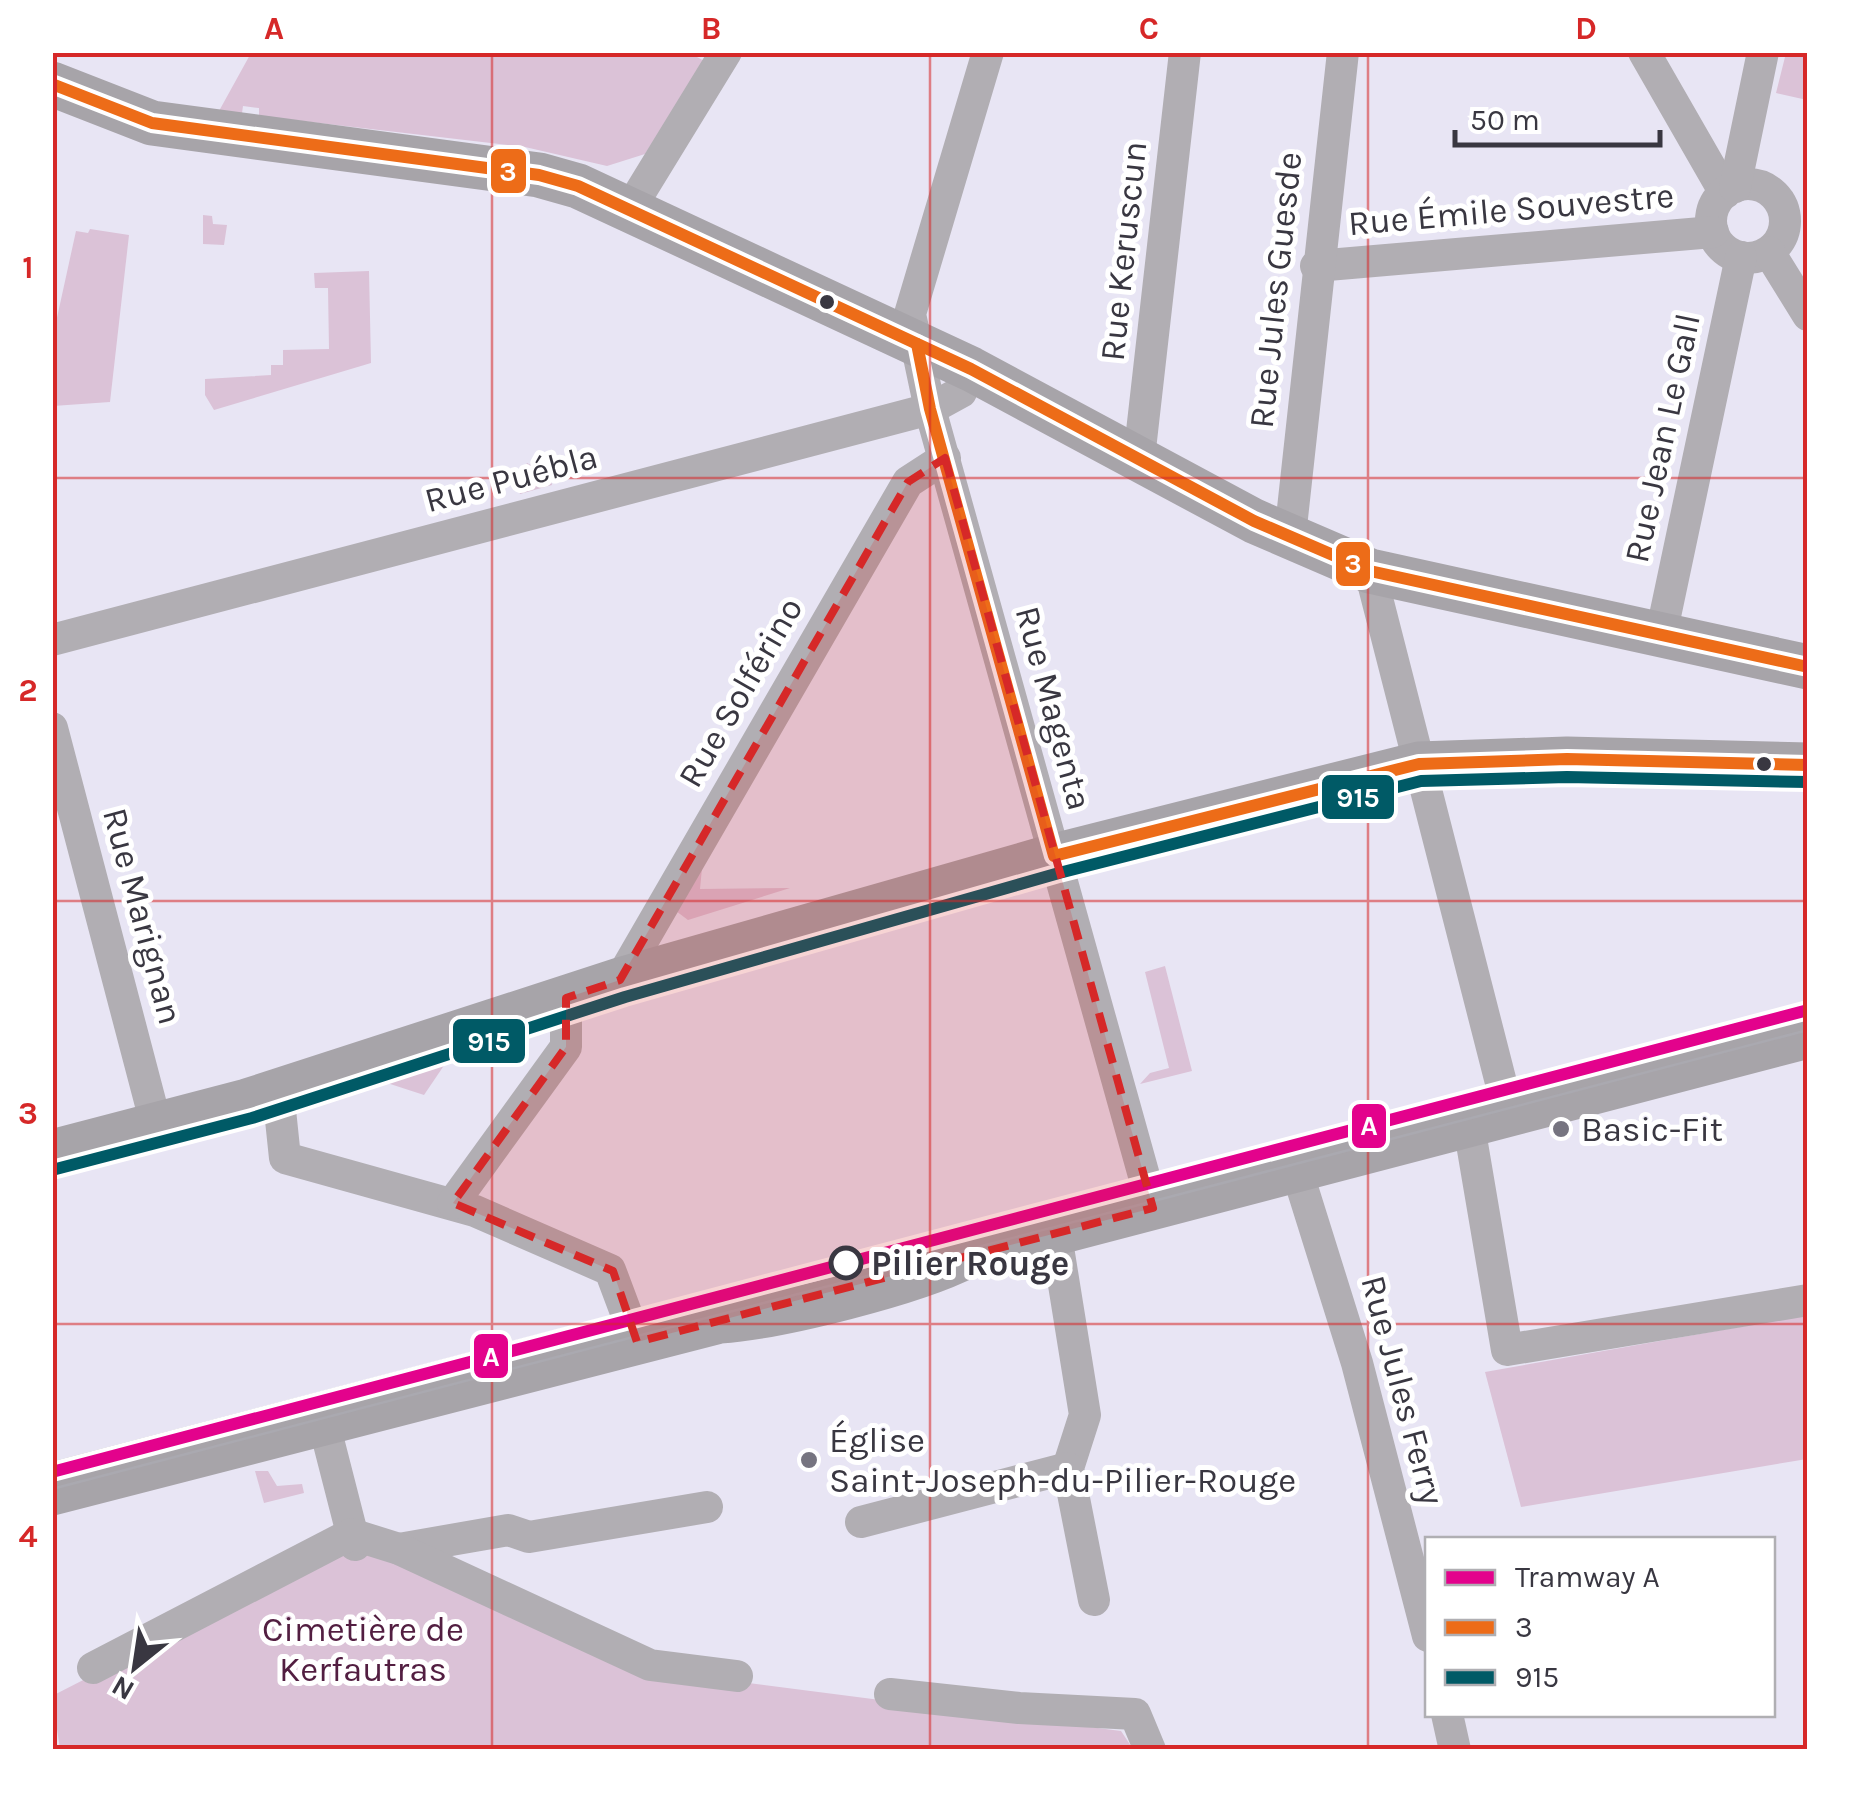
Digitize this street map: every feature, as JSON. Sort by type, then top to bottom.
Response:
[{"type":"street","points":[[631,208],[726,52]]},
{"type":"street","name":"Rue Magenta","points":[[988,52],[910,314],[930,409],[1153,1208]]},
{"type":"street","name":"Rue Keruscun","points":[[1140,458],[1185,52]]},
{"type":"street","name":"Rue Jules Guesde","points":[[1290,536],[1316,266],[1343,52]]},
{"type":"street","points":[[1644,52],[1730,190]]},
{"type":"street","points":[[1730,190],[1746,184],[1768,190],[1796,216],[1755,254],[1729,252],[1713,232],[1713,210],[1730,190],[1763,52]]},
{"type":"street","points":[[52,84],[152,123],[540,176],[631,208],[971,368],[1290,536],[1370,571],[1808,668]]},
{"type":"street","name":"Rue Émile Souvestre","points":[[1316,266],[1713,232]]},
{"type":"street","points":[[1755,254],[1808,315]]},
{"type":"street","name":"Rue Jean Le Gall","points":[[1661,635],[1755,254]]},
{"type":"street","name":"Rue Puébla","points":[[52,640],[930,409],[961,392],[971,368]]},
{"type":"street","name":"Rue Solférino","points":[[620,980],[908,482],[945,458]]},
{"type":"street","points":[[1370,571],[1419,764],[1489,1120],[1508,1350],[1808,1300]]},
{"type":"street","name":"Rue Marignan","points":[[52,728],[156,1124]]},
{"type":"street","points":[[52,1152],[278,1091],[620,980],[1054,856],[1419,764],[1568,759],[1808,765]]},
{"type":"street","points":[[452,1204],[566,1047],[566,998]]},
{"type":"street","points":[[52,1493],[720,1320],[750,1319],[1296,1168],[1808,1036]]},
{"type":"street","points":[[278,1091],[285,1158],[452,1204],[610,1270],[637,1342]]},
{"type":"street","name":"Rue Jules Ferry","points":[[1296,1168],[1357,1363],[1425,1624]]},
{"type":"street","points":[[1056,1235],[1085,1415],[1068,1468],[1094,1600]]},
{"type":"street","points":[[324,1424],[353,1540]]},
{"type":"street","points":[[861,1522],[1068,1468]]},
{"type":"street","points":[[399,1549],[508,1530],[529,1537],[707,1507]]},
{"type":"street","points":[[93,1668],[353,1540],[399,1549],[650,1665],[737,1676]]},
{"type":"street","points":[[890,1694],[1019,1708],[1135,1714],[1150,1750]]},
{"type":"street","points":[[1448,1717],[1455,1750]]},
{"type":"highlighted area","points":[[945,458],[1153,1208],[637,1342],[613,1271],[453,1203],[566,1047],[566,998],[620,980],[908,482]]},
{"type":"green space","points":[[688,52],[706,62],[645,154],[607,166],[525,147],[259,116],[259,108],[243,106],[242,113],[219,111],[251,53]]},
{"type":"green space","points":[[1786,53],[1807,53],[1807,100],[1776,93]]},
{"type":"green space","points":[[203,215],[212,216],[213,224],[227,225],[224,245],[203,244]]},
{"type":"green space","points":[[90,229],[129,235],[110,402],[53,406],[53,336],[76,231],[88,233]]},
{"type":"green space","points":[[369,271],[371,363],[214,410],[205,395],[205,379],[271,375],[271,365],[283,365],[283,350],[329,349],[328,288],[315,288],[314,273]]},
{"type":"green space","points":[[527,463],[539,469],[547,467],[552,485],[520,494],[517,484],[505,477],[511,468],[522,472]]},
{"type":"green space","points":[[702,868],[700,889],[790,888],[688,920],[676,911]]},
{"type":"green space","points":[[1165,966],[1192,1071],[1140,1084],[1150,1073],[1169,1068],[1145,972]]},
{"type":"green space","points":[[447,1061],[424,1095],[381,1081]]},
{"type":"green space","points":[[1807,1315],[1807,1459],[1521,1507],[1485,1372]]},
{"type":"green space","points":[[255,1471],[268,1471],[277,1486],[302,1484],[304,1493],[264,1503]]},
{"type":"green space","name":"Cimetière de Kerfautras","points":[[365,1544],[648,1670],[1121,1731],[1133,1749],[60,1749],[52,1696],[345,1546]]},
{"type":"tram line","points":[[52,1463],[1808,1003]]},
{"type":"tram line","name":"A","points":[[52,1472],[1808,1010]]},
{"type":"tram line","points":[[52,1489],[1808,1030]]},
{"type":"transit line","name":"3","points":[[52,84],[152,123],[539,175],[578,186],[971,369],[1254,521],[1370,571],[1808,667]]},
{"type":"transit line","name":"3","points":[[917,344],[930,409],[1054,856],[1419,764],[1567,759],[1808,765]]},
{"type":"transit line","name":"915","points":[[56,1169],[252,1118],[625,997],[1059,873],[1421,781],[1567,777],[1808,782]]},
{"type":"place","name":"Basic-Fit","points":[[1561,1129]]},
{"type":"place","name":"Pilier Rouge","points":[[846,1263]]},
{"type":"place","name":"Église Saint-Joseph-du-Pilier-Rouge","points":[[809,1460]]}]
